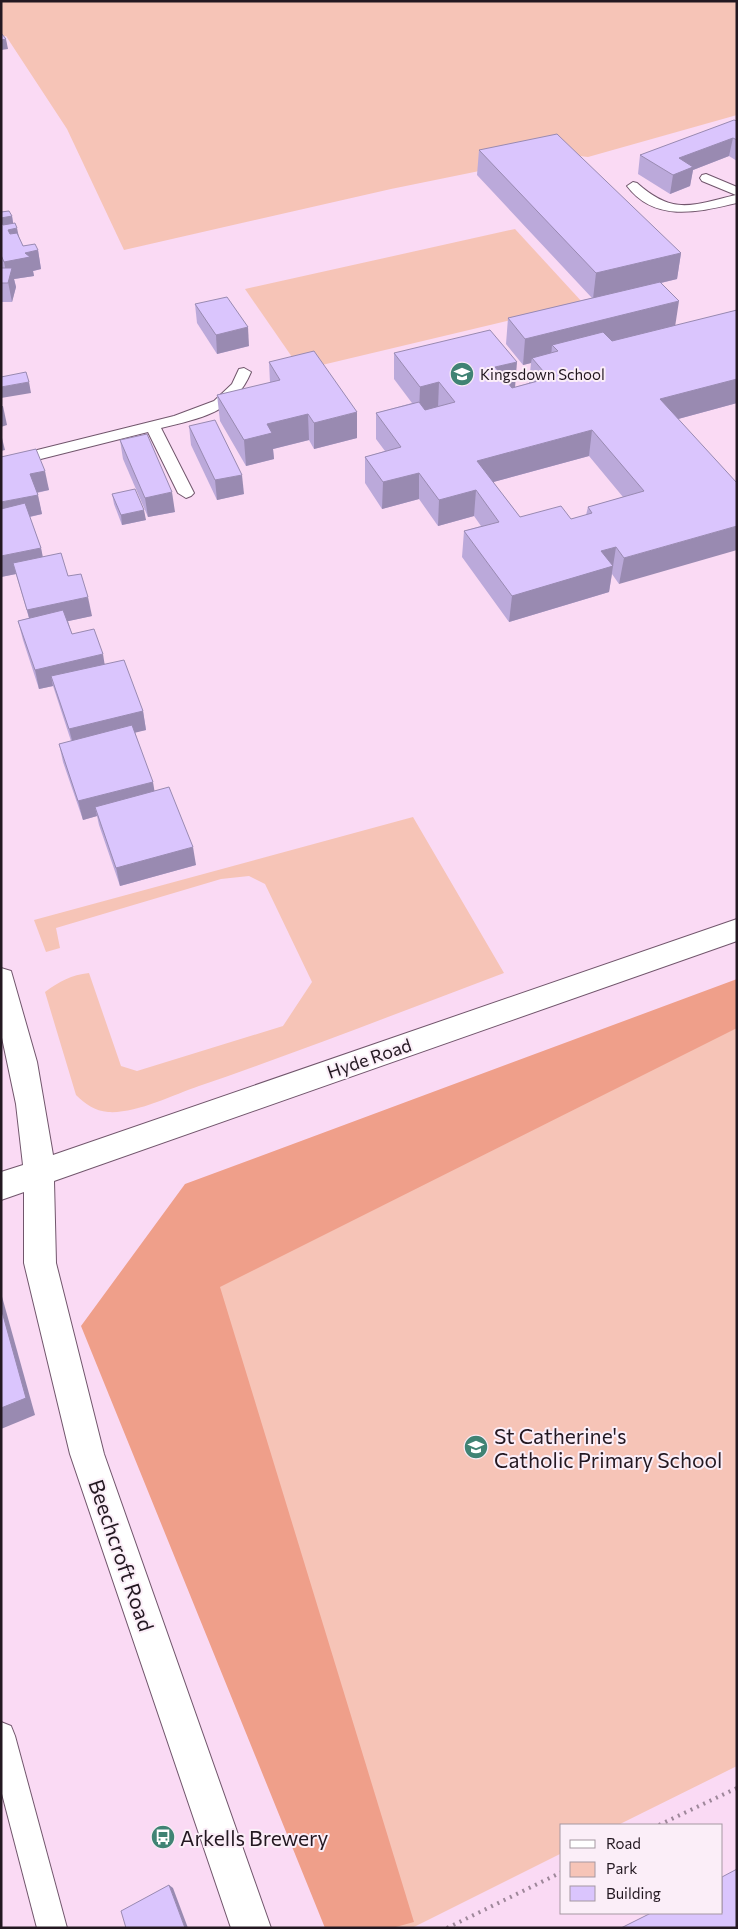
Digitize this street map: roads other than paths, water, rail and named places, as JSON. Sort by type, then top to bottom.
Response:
[{"type":"main road","name":"Hyde Road","points":[[1,1186],[737,930]]},
{"type":"main road","name":"Beechcroft Road","points":[[1,978],[28,1091],[37,1146],[39,1173],[37,1239],[40,1263],[87,1454],[251,1928]]},
{"type":"lane","points":[[706,178],[737,192]]},
{"type":"lane","points":[[632,186],[652,202],[666,208],[693,208],[737,199]]},
{"type":"lane","points":[[1,464],[153,426],[211,409],[222,402],[240,384],[244,372]]},
{"type":"lane","points":[[153,426],[186,494]]},
{"type":"lane","points":[[1,1736],[52,1928]]},
{"type":"place","name":"Kingsdown School","points":[[462,374]]},
{"type":"place","name":"St Catherine's Catholic Primary School","points":[[476,1447]]},
{"type":"place","name":"Arkells Brewery","points":[[163,1837]]}]
